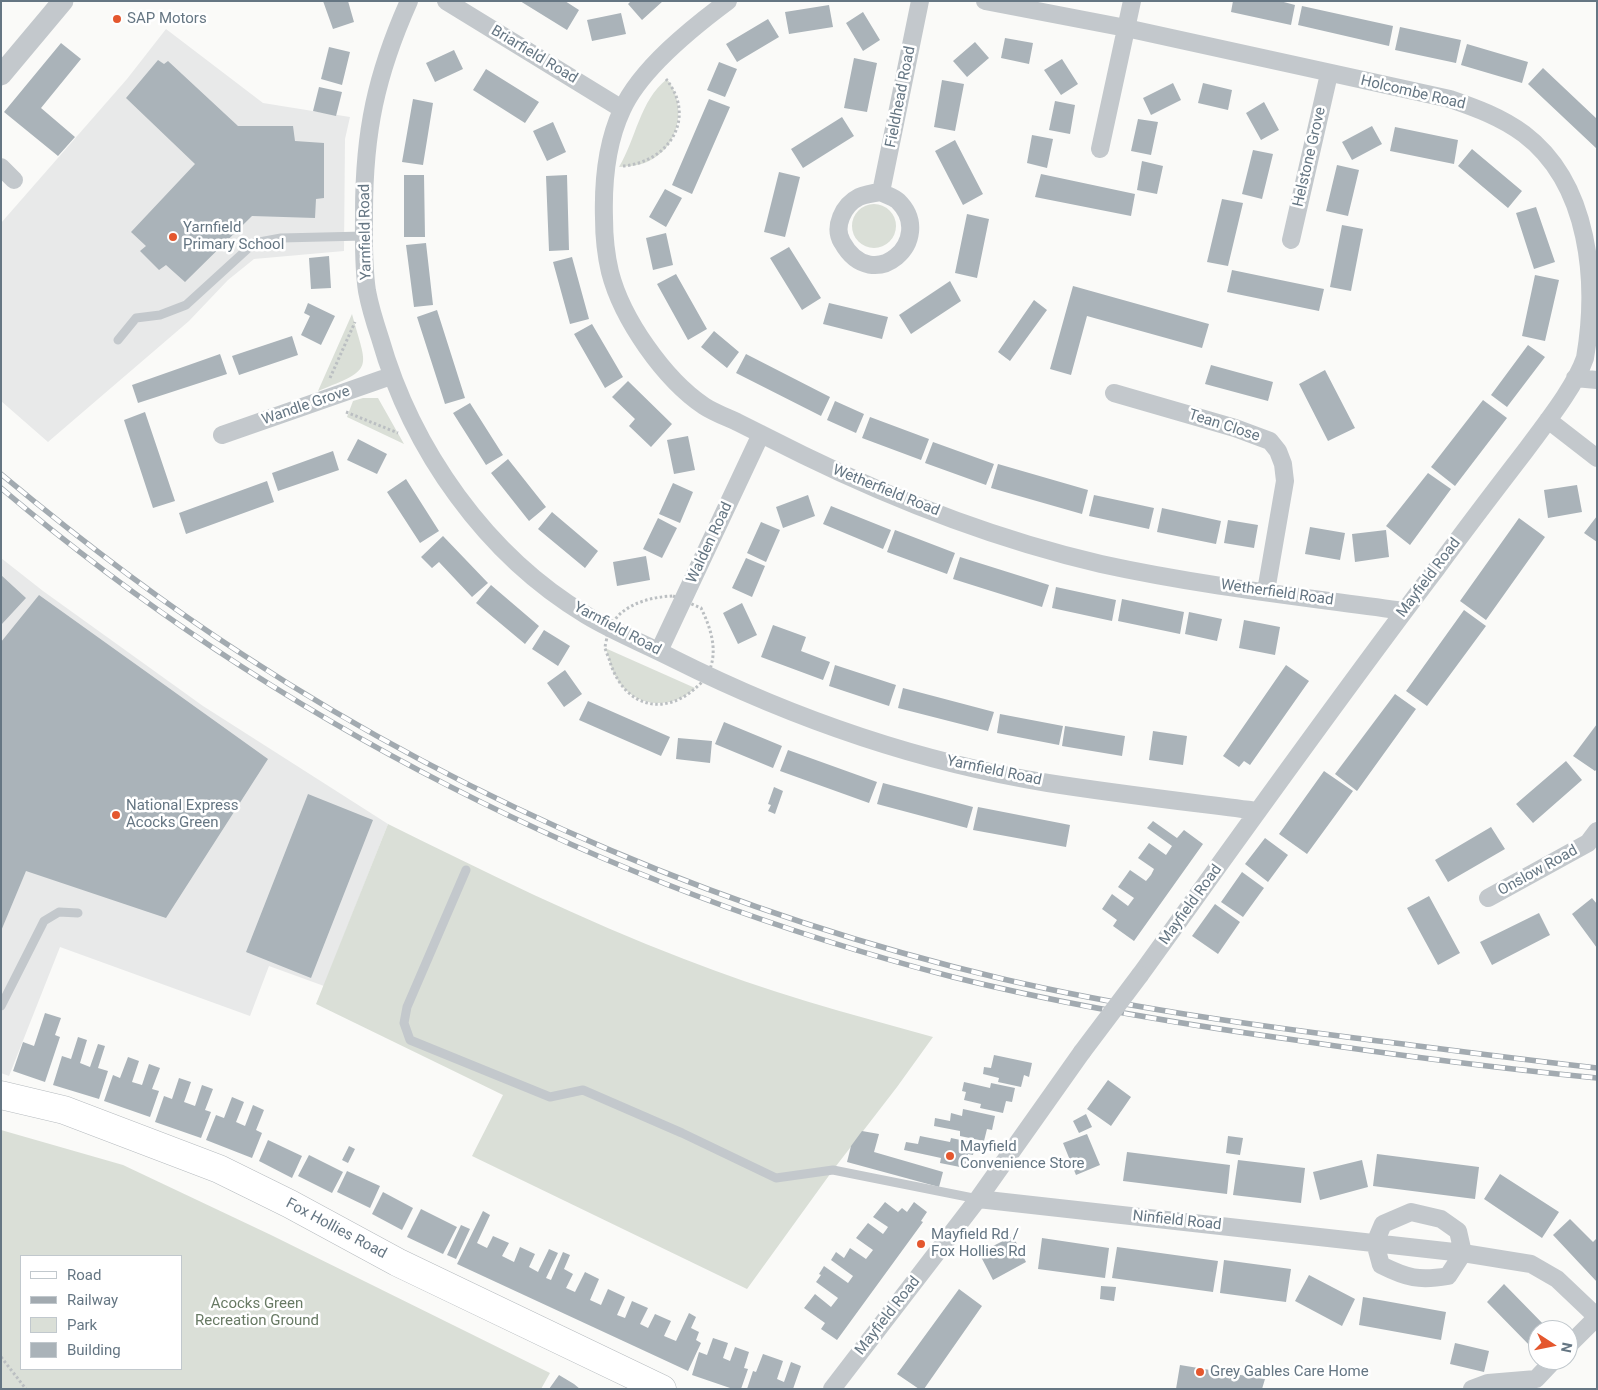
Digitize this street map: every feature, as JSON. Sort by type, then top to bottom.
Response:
[{"type":"main road","name":"Fox Hollies Road","points":[[1,1094],[64,1110],[218,1169],[290,1204],[397,1262],[662,1389]]},
{"type":"street","points":[[1,75],[63,1]]},
{"type":"street","name":"Yarnfield Road","points":[[409,1],[386,58],[372,110],[365,146],[364,236],[367,293],[391,376],[407,414],[432,459],[470,511],[511,557],[555,595],[588,617],[707,676],[825,726],[900,750],[1047,783],[1258,812]]},
{"type":"street","name":"Briarfield Road","points":[[446,1],[622,109]]},
{"type":"street","points":[[622,109],[654,65],[689,30],[728,1]]},
{"type":"street","name":"Fieldhead Road","points":[[881,192],[920,1]]},
{"type":"street","name":"Holcombe Road","points":[[985,1],[1126,28],[1450,99],[1501,119],[1537,146],[1566,181],[1587,225],[1595,262],[1596,301],[1585,360],[1548,420]]},
{"type":"street","points":[[1100,150],[1132,1]]},
{"type":"street","name":"Helstone Grove","points":[[1291,240],[1329,74]]},
{"type":"street","name":"Wetherfield Road","points":[[622,109],[606,169],[604,237],[610,274],[634,327],[644,342],[670,376],[704,406],[833,469],[905,500],[1044,549],[1165,576],[1404,611]]},
{"type":"street","points":[[1,167],[14,180]]},
{"type":"street","points":[[881,192],[898,199],[909,216],[910,235],[902,254],[883,265],[866,263],[849,255],[839,238],[839,220],[847,206],[857,198],[881,192]]},
{"type":"street","name":"Wandle Grove","points":[[222,435],[391,376]]},
{"type":"street","points":[[1575,378],[1597,380]]},
{"type":"street","name":"Tean Close","points":[[1114,393],[1235,428],[1270,441],[1274,446],[1283,464],[1284,481],[1266,591]]},
{"type":"street","points":[[1548,420],[1597,458]]},
{"type":"street","name":"Mayfield Road","points":[[832,1389],[978,1199],[1082,1052],[1404,611],[1548,420]]},
{"type":"street","name":"Walden Road","points":[[659,651],[761,434]]},
{"type":"street","name":"Onslow Road","points":[[1488,898],[1594,843]]},
{"type":"street","name":"Ninfield Road","points":[[978,1199],[1375,1242],[1531,1264],[1557,1279],[1597,1317],[1578,1336]]},
{"type":"street","points":[[1411,1212],[1441,1219],[1458,1231],[1463,1253],[1448,1276],[1424,1280],[1399,1274],[1381,1265],[1375,1242],[1383,1224],[1411,1212]]},
{"type":"street","points":[[1472,1389],[1488,1383],[1536,1379],[1545,1370]]},
{"type":"lane","points":[[118,340],[136,318],[160,315],[186,306],[254,243],[281,238],[364,236]]},
{"type":"lane","points":[[466,870],[407,1007],[404,1023],[410,1040],[550,1096],[583,1090],[682,1133],[776,1178],[833,1170],[978,1199]]},
{"type":"lane","points":[[1,1006],[44,921],[59,912],[78,914]]},
{"type":"path","points":[[606,169],[646,162],[663,151],[675,136],[680,113],[675,90],[654,65]]},
{"type":"path","points":[[1,1357],[26,1389]]},
{"type":"shaded area","name":"Yarnfield Primary School","points":[[166,29],[263,103],[350,117],[345,139],[344,251],[254,259],[228,280],[189,321],[48,442],[1,401],[1,223],[127,79]]},
{"type":"shaded area","points":[[1,558],[43,591],[203,706],[388,824],[324,986],[269,966],[250,1016],[60,947],[9,1076],[1,1073]]},
{"type":"green space","points":[[667,79],[677,101],[677,125],[673,137],[658,156],[637,165],[619,167],[644,109],[658,88]]},
{"type":"green space","points":[[874,204],[886,208],[892,214],[896,226],[892,238],[886,244],[874,248],[862,244],[856,238],[852,226],[856,214],[862,208]]},
{"type":"green space","points":[[352,314],[361,346],[362,365],[350,377],[318,391]]},
{"type":"green space","points":[[363,398],[378,398],[404,444],[347,417],[353,401]]},
{"type":"green space","points":[[605,648],[695,688],[675,700],[664,703],[642,700],[632,695],[623,687],[614,674]]},
{"type":"green space","points":[[388,824],[571,912],[684,959],[776,992],[933,1037],[747,1289],[472,1156],[503,1095],[316,1004]]},
{"type":"green space","name":"Acocks Green Recreation Ground","points":[[1,1130],[123,1165],[271,1235],[550,1373],[541,1389],[1,1389]]},
{"type":"building","points":[[323,1],[348,1],[354,22],[333,29]]},
{"type":"building","points":[[520,1],[565,1],[579,10],[567,30]]},
{"type":"building","points":[[631,1],[663,1],[642,20],[628,4]]},
{"type":"building","points":[[1233,1],[1280,1],[1295,5],[1291,25],[1231,12]]},
{"type":"building","points":[[829,5],[833,27],[789,34],[785,12]]},
{"type":"building","points":[[1302,6],[1393,26],[1389,46],[1298,25]]},
{"type":"building","points":[[863,12],[880,40],[863,51],[846,23]]},
{"type":"building","points":[[621,13],[626,34],[592,41],[587,20]]},
{"type":"building","points":[[768,19],[779,37],[737,62],[726,44]]},
{"type":"building","points":[[1400,27],[1461,40],[1456,63],[1395,50]]},
{"type":"building","points":[[1005,38],[1033,43],[1029,64],[1001,58]]},
{"type":"building","points":[[975,42],[989,58],[967,77],[953,61]]},
{"type":"building","points":[[61,43],[81,59],[41,108],[75,137],[58,156],[4,112]]},
{"type":"building","points":[[1467,44],[1528,62],[1522,83],[1461,65]]},
{"type":"building","points":[[329,47],[350,52],[342,85],[321,79]]},
{"type":"building","points":[[454,50],[463,69],[435,82],[426,63]]},
{"type":"building","points":[[854,58],[877,63],[867,112],[844,108]]},
{"type":"building","points":[[1062,59],[1078,84],[1061,95],[1044,70]]},
{"type":"building","points":[[158,60],[164,64],[168,61],[238,126],[293,126],[295,141],[324,143],[324,198],[316,199],[315,218],[252,216],[185,282],[166,265],[159,270],[140,251],[146,246],[131,232],[195,164],[126,98]]},
{"type":"building","points":[[719,62],[737,69],[725,97],[707,90]]},
{"type":"building","points":[[1543,68],[1597,119],[1597,149],[1528,84]]},
{"type":"building","points":[[486,69],[539,102],[525,123],[473,90]]},
{"type":"building","points":[[942,80],[964,84],[955,131],[934,127]]},
{"type":"building","points":[[1173,83],[1181,100],[1151,115],[1143,98]]},
{"type":"building","points":[[1203,83],[1232,90],[1228,110],[1198,103]]},
{"type":"building","points":[[319,87],[342,92],[336,116],[313,111]]},
{"type":"building","points":[[413,99],[433,103],[423,165],[402,162]]},
{"type":"building","points":[[709,99],[730,107],[692,194],[672,185]]},
{"type":"building","points":[[1055,101],[1075,105],[1070,134],[1049,130]]},
{"type":"building","points":[[1264,102],[1279,130],[1261,140],[1246,113]]},
{"type":"building","points":[[842,117],[854,136],[803,168],[791,149]]},
{"type":"building","points":[[1138,119],[1158,122],[1151,155],[1131,151]]},
{"type":"building","points":[[553,122],[566,152],[547,161],[533,131]]},
{"type":"building","points":[[1372,126],[1382,144],[1352,160],[1342,142]]},
{"type":"building","points":[[1395,127],[1458,140],[1454,164],[1390,151]]},
{"type":"building","points":[[1032,135],[1053,139],[1047,168],[1027,163]]},
{"type":"building","points":[[955,140],[983,194],[963,205],[935,151]]},
{"type":"building","points":[[1472,149],[1522,191],[1508,208],[1458,166]]},
{"type":"building","points":[[1253,150],[1273,154],[1262,199],[1242,194]]},
{"type":"building","points":[[1142,161],[1163,166],[1157,194],[1137,190]]},
{"type":"building","points":[[1337,165],[1359,170],[1348,216],[1326,211]]},
{"type":"building","points":[[779,172],[800,177],[785,237],[764,232]]},
{"type":"building","points":[[1041,174],[1135,194],[1131,216],[1035,197]]},
{"type":"building","points":[[404,175],[424,175],[425,237],[404,237]]},
{"type":"building","points":[[567,175],[569,250],[549,251],[546,176]]},
{"type":"building","points":[[665,189],[682,198],[666,227],[649,217]]},
{"type":"building","points":[[1222,199],[1243,203],[1228,266],[1207,262]]},
{"type":"building","points":[[1536,207],[1555,262],[1534,269],[1516,213]]},
{"type":"building","points":[[967,214],[989,219],[977,278],[955,273]]},
{"type":"building","points":[[1342,225],[1363,229],[1351,291],[1330,287]]},
{"type":"building","points":[[666,233],[673,265],[653,270],[646,238]]},
{"type":"building","points":[[426,243],[433,305],[414,307],[406,245]]},
{"type":"building","points":[[789,247],[821,298],[802,310],[770,258]]},
{"type":"building","points":[[329,256],[331,288],[311,289],[309,258]]},
{"type":"building","points":[[572,257],[589,319],[570,324],[553,262]]},
{"type":"building","points":[[1232,270],[1324,289],[1319,311],[1227,292]]},
{"type":"building","points":[[676,274],[707,329],[688,340],[657,284]]},
{"type":"building","points":[[1535,275],[1559,280],[1545,341],[1522,336]]},
{"type":"building","points":[[950,281],[961,301],[911,334],[899,315]]},
{"type":"building","points":[[1073,286],[1209,324],[1202,348],[1087,316],[1071,375],[1050,369]]},
{"type":"building","points":[[1034,300],[1047,310],[1010,361],[998,352]]},
{"type":"building","points":[[308,303],[335,316],[321,345],[301,335],[310,316],[304,313]]},
{"type":"building","points":[[829,303],[888,317],[882,339],[823,324]]},
{"type":"building","points":[[437,310],[465,398],[445,404],[417,317]]},
{"type":"building","points":[[592,324],[623,377],[605,388],[574,334]]},
{"type":"building","points":[[714,331],[739,352],[727,368],[701,347]]},
{"type":"building","points":[[292,336],[298,355],[239,375],[232,356]]},
{"type":"building","points":[[1528,345],[1545,357],[1507,407],[1491,395]]},
{"type":"building","points":[[220,354],[227,374],[138,403],[132,385]]},
{"type":"building","points":[[746,354],[830,397],[821,416],[736,373]]},
{"type":"building","points":[[1211,365],[1273,382],[1268,401],[1205,384]]},
{"type":"building","points":[[1325,370],[1355,428],[1328,441],[1299,384]]},
{"type":"building","points":[[628,381],[672,424],[651,447],[629,426],[635,419],[612,397]]},
{"type":"building","points":[[1483,400],[1507,418],[1455,486],[1431,467]]},
{"type":"building","points":[[835,401],[864,414],[856,433],[827,420]]},
{"type":"building","points":[[470,403],[503,455],[486,465],[453,413]]},
{"type":"building","points":[[145,412],[175,501],[153,508],[124,420]]},
{"type":"building","points":[[870,417],[929,439],[921,460],[862,438]]},
{"type":"building","points":[[688,436],[695,470],[674,474],[667,440]]},
{"type":"building","points":[[358,439],[387,454],[377,474],[347,460]]},
{"type":"building","points":[[933,442],[994,464],[986,485],[925,463]]},
{"type":"building","points":[[333,451],[339,470],[278,491],[272,473]]},
{"type":"building","points":[[508,459],[546,507],[529,521],[491,473]]},
{"type":"building","points":[[998,464],[1088,490],[1082,514],[991,488]]},
{"type":"building","points":[[1428,473],[1451,489],[1410,545],[1386,526]]},
{"type":"building","points":[[406,479],[439,531],[420,543],[387,492]]},
{"type":"building","points":[[267,481],[274,502],[186,534],[179,513]]},
{"type":"building","points":[[673,483],[693,492],[680,523],[659,514]]},
{"type":"building","points":[[1577,485],[1582,512],[1548,518],[1544,490]]},
{"type":"building","points":[[808,495],[815,516],[783,528],[776,507]]},
{"type":"building","points":[[1094,495],[1154,508],[1149,529],[1089,516]]},
{"type":"building","points":[[831,506],[891,530],[883,549],[823,524]]},
{"type":"building","points":[[1162,508],[1221,521],[1216,544],[1157,532]]},
{"type":"building","points":[[552,512],[598,551],[585,568],[538,529]]},
{"type":"building","points":[[1597,516],[1597,542],[1584,533]]},
{"type":"building","points":[[658,518],[677,528],[662,558],[643,549]]},
{"type":"building","points":[[1519,518],[1545,537],[1486,620],[1460,601]]},
{"type":"building","points":[[1228,520],[1258,525],[1254,548],[1224,543]]},
{"type":"building","points":[[761,522],[780,530],[766,562],[747,553]]},
{"type":"building","points":[[1310,527],[1345,533],[1340,560],[1305,554]]},
{"type":"building","points":[[895,530],[955,553],[947,574],[887,552]]},
{"type":"building","points":[[1386,530],[1389,557],[1355,562],[1352,534]]},
{"type":"building","points":[[443,536],[488,583],[472,597],[439,562],[432,568],[421,557]]},
{"type":"building","points":[[646,556],[650,580],[617,586],[613,562]]},
{"type":"building","points":[[960,557],[1049,585],[1042,607],[953,579]]},
{"type":"building","points":[[746,558],[765,566],[752,597],[732,588]]},
{"type":"building","points":[[1,575],[26,598],[1,625]]},
{"type":"building","points":[[491,585],[539,626],[525,644],[476,603]]},
{"type":"building","points":[[1056,587],[1116,600],[1112,621],[1052,608]]},
{"type":"building","name":"National Express Acocks Green","points":[[39,595],[268,759],[166,918],[26,871],[1,931],[1,642]]},
{"type":"building","points":[[1122,599],[1184,612],[1180,634],[1118,621]]},
{"type":"building","points":[[742,603],[757,635],[738,644],[723,613]]},
{"type":"building","points":[[1464,610],[1486,626],[1427,706],[1406,691]]},
{"type":"building","points":[[1189,612],[1222,619],[1217,641],[1185,634]]},
{"type":"building","points":[[1244,620],[1280,627],[1275,655],[1239,648]]},
{"type":"building","points":[[773,625],[806,637],[801,651],[830,662],[823,680],[761,657]]},
{"type":"building","points":[[544,630],[570,646],[558,666],[532,649]]},
{"type":"building","points":[[835,665],[896,685],[889,706],[829,686]]},
{"type":"building","points":[[1286,665],[1309,681],[1250,765],[1244,761],[1239,767],[1223,756]]},
{"type":"building","points":[[565,670],[582,694],[564,707],[547,683]]},
{"type":"building","points":[[903,688],[994,712],[988,731],[898,708]]},
{"type":"building","points":[[1395,694],[1416,709],[1357,791],[1335,774]]},
{"type":"building","points":[[588,701],[670,737],[661,756],[579,720]]},
{"type":"building","points":[[1000,714],[1063,726],[1059,745],[997,733]]},
{"type":"building","points":[[724,722],[782,746],[773,768],[715,744]]},
{"type":"building","points":[[1597,724],[1597,769],[1595,771],[1573,756]]},
{"type":"building","points":[[1065,726],[1125,736],[1122,756],[1062,746]]},
{"type":"building","points":[[1153,731],[1187,736],[1183,765],[1149,760]]},
{"type":"building","points":[[678,738],[712,741],[710,763],[676,759]]},
{"type":"building","points":[[788,750],[877,782],[869,803],[780,771]]},
{"type":"building","points":[[1566,761],[1582,780],[1533,823],[1516,804]]},
{"type":"building","points":[[1324,771],[1353,791],[1307,854],[1279,834]]},
{"type":"building","points":[[883,783],[973,807],[967,828],[877,804]]},
{"type":"building","points":[[774,787],[783,791],[775,814],[768,811],[771,805],[768,804]]},
{"type":"building","points":[[308,794],[373,820],[311,978],[246,952]]},
{"type":"building","points":[[978,807],[1070,825],[1066,847],[973,830]]},
{"type":"building","points":[[1153,821],[1177,838],[1184,830],[1203,844],[1134,941],[1113,926],[1117,920],[1102,909],[1112,894],[1128,906],[1134,898],[1118,887],[1130,870],[1146,881],[1151,875],[1154,869],[1138,858],[1149,843],[1166,855],[1172,846],[1147,828]]},
{"type":"building","points":[[1491,827],[1505,849],[1448,882],[1435,860]]},
{"type":"building","points":[[1265,838],[1288,855],[1268,882],[1245,864]]},
{"type":"building","points":[[1242,872],[1264,888],[1243,917],[1221,902]]},
{"type":"building","points":[[1429,896],[1460,953],[1438,965],[1407,908]]},
{"type":"building","points":[[1592,898],[1597,904],[1597,948],[1572,914]]},
{"type":"building","points":[[1215,904],[1240,922],[1218,954],[1192,936]]},
{"type":"building","points":[[1539,913],[1550,935],[1492,965],[1480,942]]},
{"type":"building","points":[[45,1013],[61,1018],[55,1035],[60,1037],[45,1082],[13,1071],[23,1042],[34,1046]]},
{"type":"building","points":[[78,1037],[87,1040],[80,1063],[90,1067],[98,1044],[105,1046],[98,1068],[108,1071],[99,1099],[53,1085],[62,1056],[71,1059]]},
{"type":"building","points":[[994,1055],[1032,1063],[1029,1077],[1024,1075],[1021,1087],[998,1082],[999,1078],[983,1074],[984,1067],[991,1068]]},
{"type":"building","points":[[128,1057],[139,1061],[132,1082],[142,1085],[149,1064],[160,1068],[152,1089],[159,1091],[150,1117],[104,1101],[113,1075],[120,1078]]},
{"type":"building","points":[[179,1078],[191,1082],[184,1102],[195,1106],[202,1085],[213,1089],[205,1110],[211,1112],[201,1138],[155,1122],[164,1096],[172,1099]]},
{"type":"building","points":[[1108,1080],[1131,1097],[1111,1126],[1087,1109]]},
{"type":"building","points":[[964,1082],[990,1088],[991,1083],[1015,1088],[1012,1102],[1006,1101],[1003,1113],[980,1108],[981,1104],[964,1100],[966,1092],[962,1091]]},
{"type":"building","points":[[232,1097],[244,1102],[236,1122],[245,1126],[253,1105],[264,1110],[256,1130],[262,1133],[252,1158],[206,1140],[216,1115],[224,1118]]},
{"type":"building","points":[[963,1109],[995,1116],[992,1130],[987,1129],[984,1141],[960,1136],[960,1131],[934,1126],[935,1118],[950,1121],[951,1113],[962,1116]]},
{"type":"building","points":[[1086,1114],[1092,1127],[1079,1133],[1073,1121]]},
{"type":"building","points":[[862,1131],[879,1134],[874,1152],[943,1172],[939,1187],[847,1162],[851,1146]]},
{"type":"building","points":[[1087,1134],[1100,1165],[1076,1175],[1063,1143]]},
{"type":"building","points":[[920,1136],[950,1142],[951,1138],[975,1143],[973,1155],[968,1154],[965,1168],[940,1163],[941,1158],[904,1150],[906,1142],[918,1144]]},
{"type":"building","points":[[1228,1136],[1243,1138],[1240,1155],[1226,1153]]},
{"type":"building","points":[[268,1140],[302,1156],[292,1178],[259,1161]]},
{"type":"building","points":[[349,1146],[355,1149],[348,1163],[342,1160]]},
{"type":"building","points":[[1127,1152],[1230,1165],[1227,1194],[1123,1181]]},
{"type":"building","points":[[1377,1154],[1479,1167],[1475,1199],[1373,1186]]},
{"type":"building","points":[[309,1155],[343,1172],[332,1193],[298,1176]]},
{"type":"building","points":[[1238,1160],[1305,1168],[1301,1203],[1233,1195]]},
{"type":"building","points":[[1362,1160],[1368,1187],[1320,1200],[1313,1172]]},
{"type":"building","points":[[347,1171],[380,1186],[370,1208],[337,1192]]},
{"type":"building","points":[[1500,1174],[1559,1212],[1542,1238],[1484,1199]]},
{"type":"building","points":[[383,1192],[413,1208],[402,1230],[372,1214]]},
{"type":"building","points":[[885,1202],[898,1212],[902,1208],[907,1212],[914,1202],[927,1212],[921,1221],[923,1222],[837,1340],[821,1329],[825,1323],[804,1308],[815,1294],[831,1307],[838,1298],[816,1282],[821,1275],[819,1274],[824,1266],[848,1283],[853,1276],[831,1260],[836,1252],[844,1258],[850,1248],[866,1259],[873,1250],[856,1238],[868,1223],[883,1234],[888,1227],[873,1217]]},
{"type":"building","points":[[421,1209],[457,1227],[443,1254],[407,1237]]},
{"type":"building","points":[[483,1211],[490,1215],[477,1243],[487,1248],[493,1236],[509,1243],[502,1256],[514,1262],[520,1247],[535,1254],[529,1267],[538,1272],[549,1249],[558,1253],[546,1278],[551,1280],[563,1252],[570,1255],[564,1269],[573,1274],[566,1288],[575,1292],[585,1272],[599,1279],[590,1300],[601,1305],[608,1289],[625,1297],[617,1315],[625,1318],[632,1301],[648,1308],[640,1324],[648,1328],[655,1314],[671,1321],[664,1336],[676,1341],[689,1313],[696,1317],[691,1328],[699,1332],[696,1340],[701,1343],[688,1371],[457,1264]]},
{"type":"building","points":[[1570,1219],[1593,1242],[1597,1238],[1597,1282],[1553,1235]]},
{"type":"building","points":[[461,1225],[470,1229],[456,1259],[447,1255]]},
{"type":"building","points":[[1013,1236],[1026,1262],[993,1280],[979,1253]]},
{"type":"building","points":[[1042,1238],[1109,1248],[1105,1278],[1038,1269]]},
{"type":"building","points":[[1117,1247],[1218,1261],[1213,1292],[1112,1278]]},
{"type":"building","points":[[1224,1260],[1291,1269],[1286,1302],[1220,1293]]},
{"type":"building","points":[[1309,1275],[1355,1299],[1342,1326],[1295,1301]]},
{"type":"building","points":[[1504,1284],[1539,1320],[1528,1320],[1528,1344],[1487,1302]]},
{"type":"building","points":[[1101,1286],[1116,1287],[1114,1301],[1100,1299]]},
{"type":"building","points":[[959,1289],[982,1306],[924,1389],[919,1389],[897,1374]]},
{"type":"building","points":[[1363,1297],[1446,1312],[1441,1340],[1359,1325]]},
{"type":"building","points":[[713,1338],[728,1343],[723,1358],[730,1361],[735,1347],[749,1352],[744,1368],[748,1369],[741,1389],[733,1389],[692,1375],[699,1352],[707,1355]]},
{"type":"building","points":[[1455,1343],[1489,1351],[1484,1372],[1450,1364]]},
{"type":"building","points":[[763,1354],[783,1361],[777,1379],[784,1382],[791,1362],[801,1366],[793,1389],[747,1389],[753,1371],[756,1372]]},
{"type":"building","name":"Grey Gables Care Home","points":[[1180,1365],[1265,1379],[1262,1389],[1176,1389]]},
{"type":"building","points":[[559,1375],[574,1384],[580,1389],[549,1389]]},
{"type":"railway","points":[[1,474],[90,546],[182,614],[332,710],[423,761],[515,808],[610,850],[707,889],[805,923],[903,953],[1003,979],[1090,998],[1267,1026],[1597,1068]]},
{"type":"railway","points":[[1,488],[106,572],[216,650],[331,721],[449,786],[571,844],[696,896],[824,940],[953,977],[1038,996],[1123,1013],[1252,1034],[1446,1061],[1597,1078]]},
{"type":"place","name":"SAP Motors","points":[[117,19]]},
{"type":"place","name":"Yarnfield Primary School","points":[[173,237]]},
{"type":"place","name":"National Express Acocks Green","points":[[116,815]]},
{"type":"place","name":"Mayfield Convenience Store","points":[[950,1156]]},
{"type":"place","name":"Mayfield Rd / Fox Hollies Rd","points":[[921,1244]]},
{"type":"place","name":"Grey Gables Care Home","points":[[1200,1372]]}]
